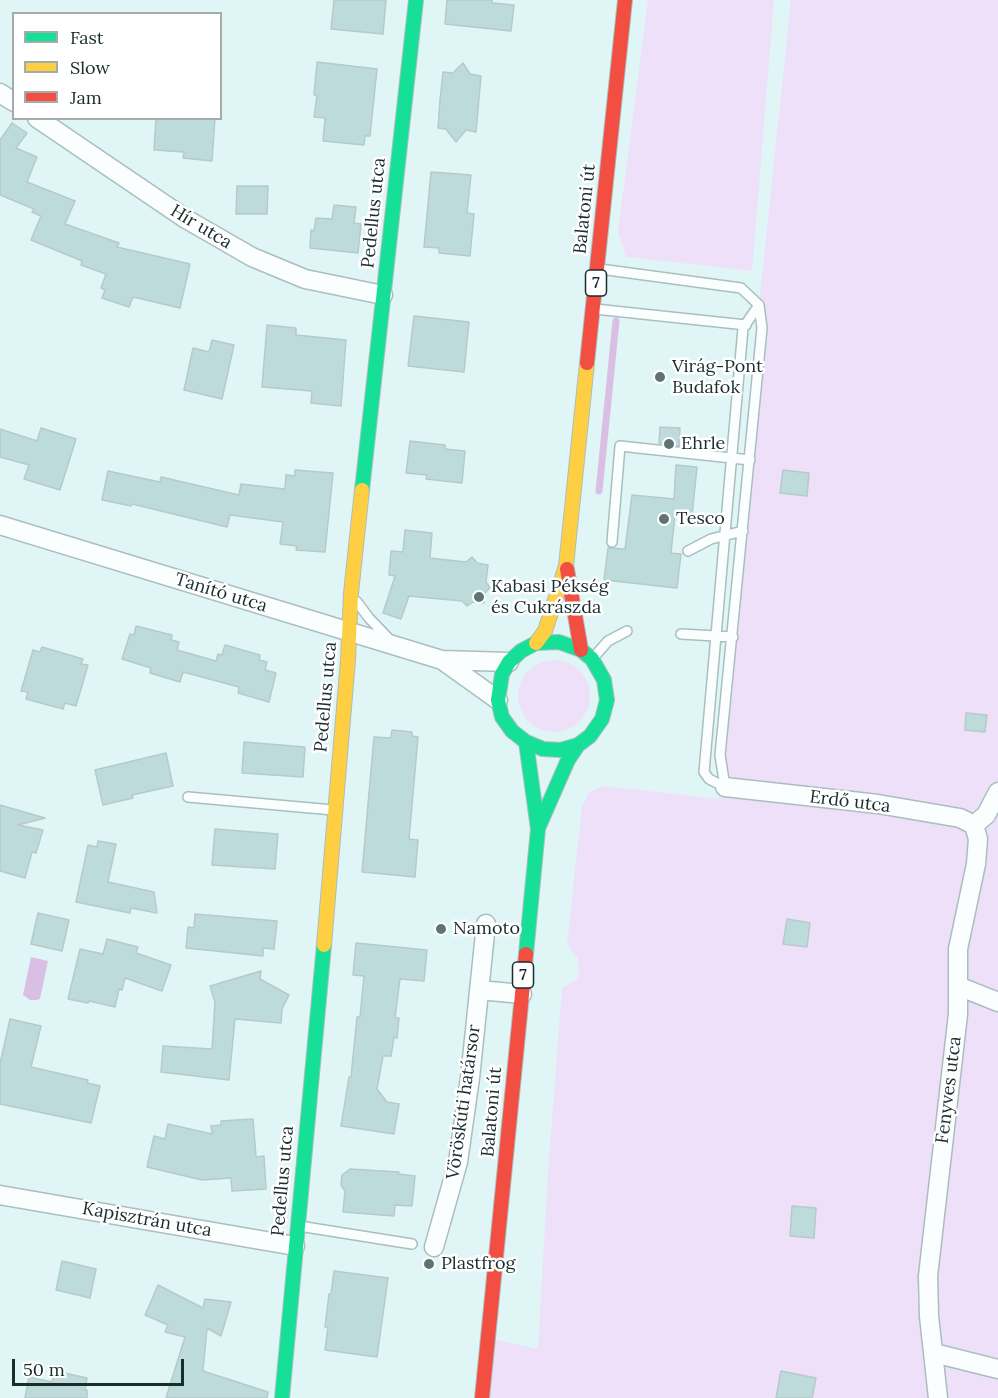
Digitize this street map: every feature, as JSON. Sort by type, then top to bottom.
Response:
[{"type":"main road","name":"Pedellus utca","points":[[282,1398],[335,810],[350,633],[351,593],[416,0]]},
{"type":"main road","name":"Balatoni út","points":[[509,662],[521,651],[536,643],[545,631],[566,566],[625,0]]},
{"type":"main road","name":"Balatoni út","points":[[566,566],[581,650]]},
{"type":"main road","name":"Balatoni út","points":[[536,643],[559,642],[581,650],[592,659],[604,680],[607,700],[602,719],[590,736],[578,745],[564,768],[538,829]]},
{"type":"main road","points":[[509,662],[502,674],[498,700],[502,717],[512,731],[526,742],[543,749],[561,750],[578,745]]},
{"type":"main road","name":"Balatoni út","points":[[482,1398],[538,829],[526,742]]},
{"type":"street","name":"Hír utca","points":[[40,120],[186,219],[252,257],[305,279],[383,295]]},
{"type":"street","name":"Tanító utca","points":[[0,525],[442,660],[509,662]]},
{"type":"street","name":"Tanító utca","points":[[442,660],[498,700]]},
{"type":"street","name":"Erdő utca","points":[[725,787],[878,804],[960,818],[974,825]]},
{"type":"street","points":[[974,825],[986,815],[998,792]]},
{"type":"street","name":"Fenyves utca","points":[[938,1398],[929,1316],[928,1276],[958,1014],[958,949],[976,864],[978,839],[974,825]]},
{"type":"street","name":"Vöröskúti határsor","points":[[434,1247],[458,1162],[486,924]]},
{"type":"street","points":[[958,986],[998,1002]]},
{"type":"street","points":[[479,990],[522,994]]},
{"type":"street","name":"Kapisztrán utca","points":[[0,1195],[295,1246]]},
{"type":"street","points":[[934,1353],[998,1370]]},
{"type":"lane","points":[[597,268],[741,288],[759,305],[762,328],[720,755],[725,787]]},
{"type":"lane","points":[[725,787],[709,779],[704,772],[743,328],[759,305]]},
{"type":"lane","points":[[593,309],[746,325]]},
{"type":"lane","points":[[612,542],[620,446],[750,460]]},
{"type":"lane","points":[[688,551],[724,534],[743,531]]},
{"type":"lane","points":[[351,593],[369,618],[397,647]]},
{"type":"lane","points":[[592,659],[608,641],[627,631]]},
{"type":"lane","points":[[681,634],[733,637]]},
{"type":"lane","points":[[188,797],[335,810]]},
{"type":"lane","points":[[297,1226],[412,1244]]},
{"type":"shaded area","points":[[648,0],[774,0],[752,271],[626,257],[618,232]]},
{"type":"shaded area","points":[[791,0],[998,0],[998,1398],[482,1398],[488,1338],[538,1349],[562,988],[579,978],[578,958],[567,945],[582,807],[589,792],[604,786],[718,799],[725,787],[722,771],[762,328],[759,305]]},
{"type":"shaded area","points":[[554,660],[568,663],[580,670],[587,682],[590,696],[587,710],[580,722],[568,729],[554,732],[540,729],[528,722],[521,710],[518,696],[521,682],[528,670],[540,663]]},
{"type":"shaded area","points":[[31,957],[48,961],[40,999],[36,1000],[30,1000],[23,995]]},
{"type":"building","points":[[334,0],[386,0],[383,34],[331,29]]},
{"type":"building","points":[[447,0],[492,0],[492,3],[514,5],[511,31],[445,24]]},
{"type":"building","points":[[317,62],[377,69],[370,136],[365,136],[364,145],[323,141],[325,118],[314,117]]},
{"type":"building","points":[[463,63],[470,74],[481,76],[476,132],[466,130],[456,142],[446,129],[438,128],[440,100],[443,72],[453,73]]},
{"type":"building","points":[[156,120],[215,120],[212,161],[183,158],[184,152],[154,150]]},
{"type":"building","points":[[12,123],[27,133],[16,148],[37,157],[27,182],[75,201],[65,224],[119,243],[117,247],[190,264],[180,308],[133,297],[129,307],[102,298],[105,290],[101,288],[106,274],[81,265],[82,261],[31,240],[41,216],[32,212],[34,209],[0,195],[0,140]]},
{"type":"building","points":[[431,172],[471,175],[467,213],[474,214],[470,256],[439,253],[439,248],[424,247]]},
{"type":"building","points":[[237,186],[268,186],[267,214],[236,214]]},
{"type":"building","points":[[334,205],[356,207],[354,223],[361,224],[358,253],[310,248],[311,230],[314,231],[316,218],[332,219]]},
{"type":"building","points":[[414,316],[469,322],[464,372],[408,366]]},
{"type":"building","points":[[267,325],[296,328],[296,335],[346,340],[341,406],[311,403],[312,391],[262,387]]},
{"type":"building","points":[[212,340],[234,345],[222,399],[184,390],[193,348],[209,352]]},
{"type":"building","points":[[660,427],[680,428],[679,446],[659,443]]},
{"type":"building","points":[[41,428],[76,439],[60,490],[24,479],[29,465],[0,457],[0,429],[37,441]]},
{"type":"building","points":[[410,441],[445,445],[445,449],[465,451],[462,483],[426,479],[427,475],[406,473]]},
{"type":"building","points":[[676,465],[697,467],[692,516],[675,515],[671,553],[681,554],[677,588],[604,580],[608,548],[625,549],[632,495],[674,499]]},
{"type":"building","points":[[295,470],[333,473],[325,552],[296,550],[297,546],[280,544],[283,522],[230,515],[227,527],[132,504],[131,506],[102,500],[108,471],[160,482],[161,477],[239,495],[241,484],[285,489],[286,475],[295,476]]},
{"type":"building","points":[[783,470],[809,473],[807,496],[780,493]]},
{"type":"building","points":[[405,530],[432,533],[430,558],[466,562],[472,557],[477,563],[488,565],[486,582],[490,588],[485,593],[484,603],[473,602],[467,606],[462,601],[409,596],[401,619],[383,613],[395,576],[389,575],[391,551],[403,552]]},
{"type":"building","points":[[136,626],[172,635],[171,640],[179,642],[177,650],[216,661],[218,654],[222,655],[225,645],[260,655],[259,660],[267,662],[265,670],[276,673],[269,702],[238,693],[239,687],[183,672],[180,682],[150,673],[151,668],[122,659],[130,634],[134,635]]},
{"type":"building","points":[[42,647],[83,659],[81,664],[88,665],[76,706],[65,703],[63,709],[26,699],[28,692],[21,691],[33,650],[40,652]]},
{"type":"building","points":[[966,713],[987,715],[985,732],[965,730]]},
{"type":"building","points":[[392,730],[412,732],[412,736],[418,737],[409,839],[418,840],[415,877],[362,872],[374,737],[391,738]]},
{"type":"building","points":[[244,742],[305,747],[303,777],[242,773]]},
{"type":"building","points":[[166,753],[173,786],[132,795],[133,798],[103,805],[95,770]]},
{"type":"building","points":[[0,805],[45,818],[18,825],[43,830],[36,853],[32,852],[25,878],[0,871]]},
{"type":"building","points":[[215,829],[278,834],[275,869],[212,865]]},
{"type":"building","points":[[98,841],[116,844],[108,882],[154,892],[157,913],[131,908],[130,913],[76,902],[88,845],[97,847]]},
{"type":"building","points":[[38,913],[69,920],[62,951],[31,944]]},
{"type":"building","points":[[195,914],[277,921],[274,949],[263,948],[263,956],[186,948],[188,927],[194,928]]},
{"type":"building","points":[[787,919],[810,923],[807,947],[783,944]]},
{"type":"building","points":[[107,939],[138,947],[136,953],[171,965],[162,991],[125,978],[122,990],[119,989],[115,1007],[68,999],[80,949],[103,954]]},
{"type":"building","points":[[356,943],[427,950],[424,981],[400,979],[395,1018],[399,1018],[397,1038],[394,1037],[391,1056],[383,1056],[377,1089],[387,1102],[399,1104],[394,1134],[341,1126],[349,1077],[351,1077],[364,976],[353,975]]},
{"type":"building","points":[[261,971],[260,979],[289,995],[282,1009],[281,1023],[235,1019],[229,1080],[161,1072],[163,1046],[212,1049],[215,1002],[210,986]]},
{"type":"building","points":[[10,1019],[41,1026],[31,1067],[88,1080],[87,1083],[100,1086],[91,1123],[0,1104],[0,1064]]},
{"type":"building","points":[[253,1119],[256,1157],[264,1156],[266,1189],[232,1191],[231,1178],[202,1180],[147,1167],[154,1136],[165,1139],[168,1124],[212,1134],[211,1126],[221,1125],[221,1121]]},
{"type":"building","points":[[350,1169],[399,1172],[398,1174],[415,1176],[412,1206],[395,1205],[394,1216],[343,1212],[345,1191],[341,1185],[342,1175]]},
{"type":"building","points":[[792,1206],[816,1208],[814,1238],[790,1236]]},
{"type":"building","points":[[62,1261],[96,1269],[90,1298],[56,1290]]},
{"type":"building","points":[[334,1271],[388,1278],[377,1357],[325,1350],[328,1327],[325,1327]]},
{"type":"building","points":[[158,1285],[203,1308],[205,1299],[231,1302],[221,1336],[207,1328],[203,1371],[268,1392],[267,1398],[166,1398],[185,1337],[165,1332],[168,1325],[145,1315]]},
{"type":"building","points":[[55,1371],[87,1378],[85,1390],[87,1390],[87,1398],[25,1398],[29,1377],[52,1382]]},
{"type":"building","points":[[781,1371],[816,1378],[812,1398],[776,1398]]},
{"type":"waterway","points":[[599,491],[616,321]]},
{"type":"traffic: fast","points":[[362,490],[416,0]]},
{"type":"traffic: fast","points":[[539,826],[568,760],[578,745],[590,736],[602,719],[607,700],[604,680],[592,659],[581,650],[559,642],[536,643],[521,651],[509,662],[502,674],[498,700],[502,717],[512,731],[526,742],[543,749],[561,750],[578,745]]},
{"type":"traffic: fast","points":[[526,742],[538,829],[526,954]]},
{"type":"traffic: fast","points":[[282,1398],[324,945]]},
{"type":"traffic: slow","points":[[536,643],[545,631],[566,566],[587,363]]},
{"type":"traffic: slow","points":[[324,945],[348,660],[351,593],[362,490]]},
{"type":"traffic: jam","points":[[587,363],[625,0]]},
{"type":"traffic: jam","points":[[567,569],[581,650]]},
{"type":"traffic: jam","points":[[482,1398],[526,954]]},
{"type":"place","name":"Virág-Pont Budafok","points":[[660,377]]},
{"type":"place","name":"Ehrle","points":[[669,444]]},
{"type":"place","name":"Tesco","points":[[664,519]]},
{"type":"place","name":"Kabasi Pékség és Cukrászda","points":[[479,597]]},
{"type":"place","name":"Namoto","points":[[441,929]]},
{"type":"place","name":"Plastfrog","points":[[429,1264]]}]
